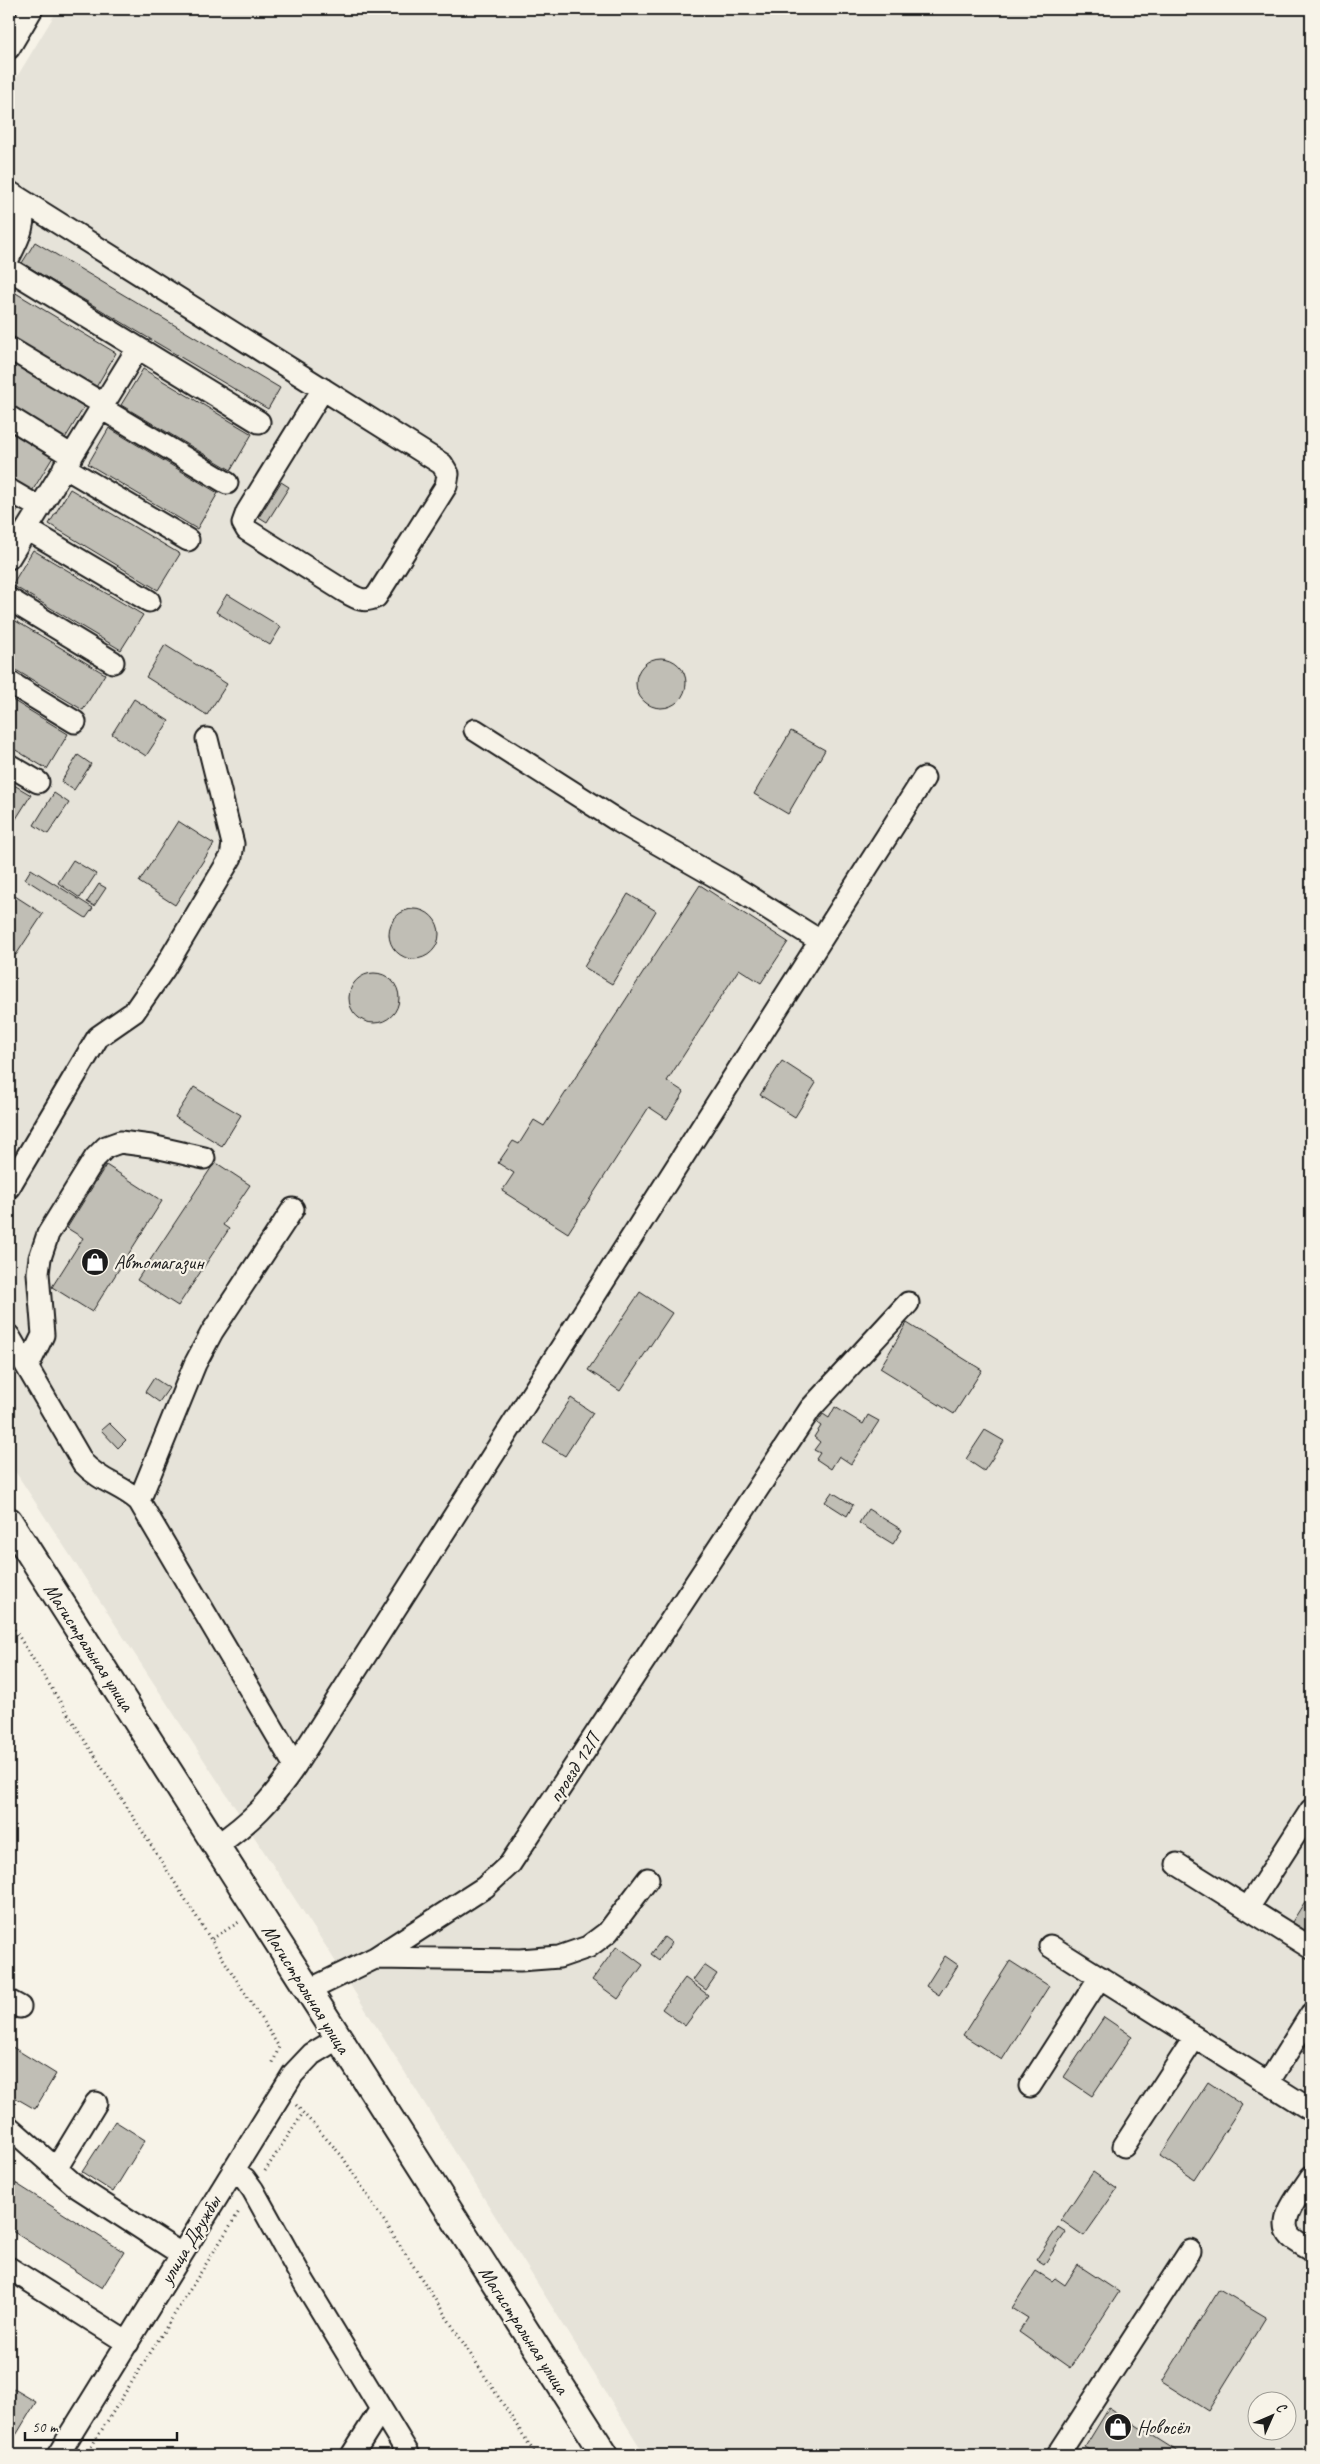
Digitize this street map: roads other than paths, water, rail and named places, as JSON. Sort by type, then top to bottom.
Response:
[{"type":"main road","name":"Магистральная улица","points":[[9,1521],[337,2039],[605,2455]]},
{"type":"street","points":[[9,48],[32,9]]},
{"type":"street","points":[[9,257],[23,225],[23,208],[14,196]]},
{"type":"street","points":[[14,196],[323,389],[442,464],[448,474],[446,486],[376,597],[368,601],[357,599],[344,591],[247,530],[243,523],[247,512],[323,389]]},
{"type":"street","points":[[9,269],[260,422]]},
{"type":"street","points":[[9,348],[227,483]]},
{"type":"street","points":[[9,558],[138,348]]},
{"type":"street","points":[[9,418],[68,461],[188,540]]},
{"type":"street","points":[[9,490],[40,508]]},
{"type":"street","points":[[27,529],[149,601]]},
{"type":"street","points":[[9,599],[113,662]]},
{"type":"street","points":[[9,682],[75,722]]},
{"type":"street","points":[[475,730],[618,821],[734,886],[820,941]]},
{"type":"street","points":[[9,1186],[98,1037],[134,1012],[164,969],[232,857],[233,844],[207,739]]},
{"type":"street","points":[[9,765],[38,782]]},
{"type":"street","points":[[216,1846],[254,1818],[274,1797],[296,1766],[924,778]]},
{"type":"street","points":[[28,1366],[43,1336],[38,1273],[40,1258],[48,1234],[95,1158],[106,1147],[127,1142],[204,1158]]},
{"type":"street","points":[[139,1501],[195,1364],[212,1332],[293,1209]]},
{"type":"street","name":"проезд 12П","points":[[308,1991],[374,1958],[485,1887],[510,1864],[811,1408],[908,1303]]},
{"type":"street","points":[[9,1336],[83,1463],[94,1475],[130,1492],[139,1501],[296,1766]]},
{"type":"street","points":[[1248,1908],[1311,1810]]},
{"type":"street","points":[[1177,1864],[1311,1948]]},
{"type":"street","points":[[374,1958],[520,1960],[559,1957],[588,1948],[608,1932],[648,1879]]},
{"type":"street","points":[[1050,1946],[1311,2110]]},
{"type":"street","points":[[1030,2086],[1100,1977]]},
{"type":"street","points":[[1268,2083],[1311,2014]]},
{"type":"street","points":[[1124,2146],[1195,2037]]},
{"type":"street","name":"улица Дружбы","points":[[58,2455],[281,2093],[300,2065],[312,2054],[337,2039]]},
{"type":"street","points":[[56,2169],[96,2103]]},
{"type":"street","points":[[9,2127],[77,2187],[181,2254]]},
{"type":"street","points":[[233,2170],[245,2179],[253,2190],[304,2282],[409,2455]]},
{"type":"street","points":[[1311,2177],[1285,2220],[1286,2230],[1292,2237],[1311,2250]]},
{"type":"street","points":[[1058,2455],[1190,2251]]},
{"type":"street","points":[[9,2268],[128,2343]]},
{"type":"street","points":[[352,2455],[381,2409]]},
{"type":"place","name":"Автомагазин","points":[[95,1262]]},
{"type":"place","name":"Новосёл","points":[[1118,2427]]}]
